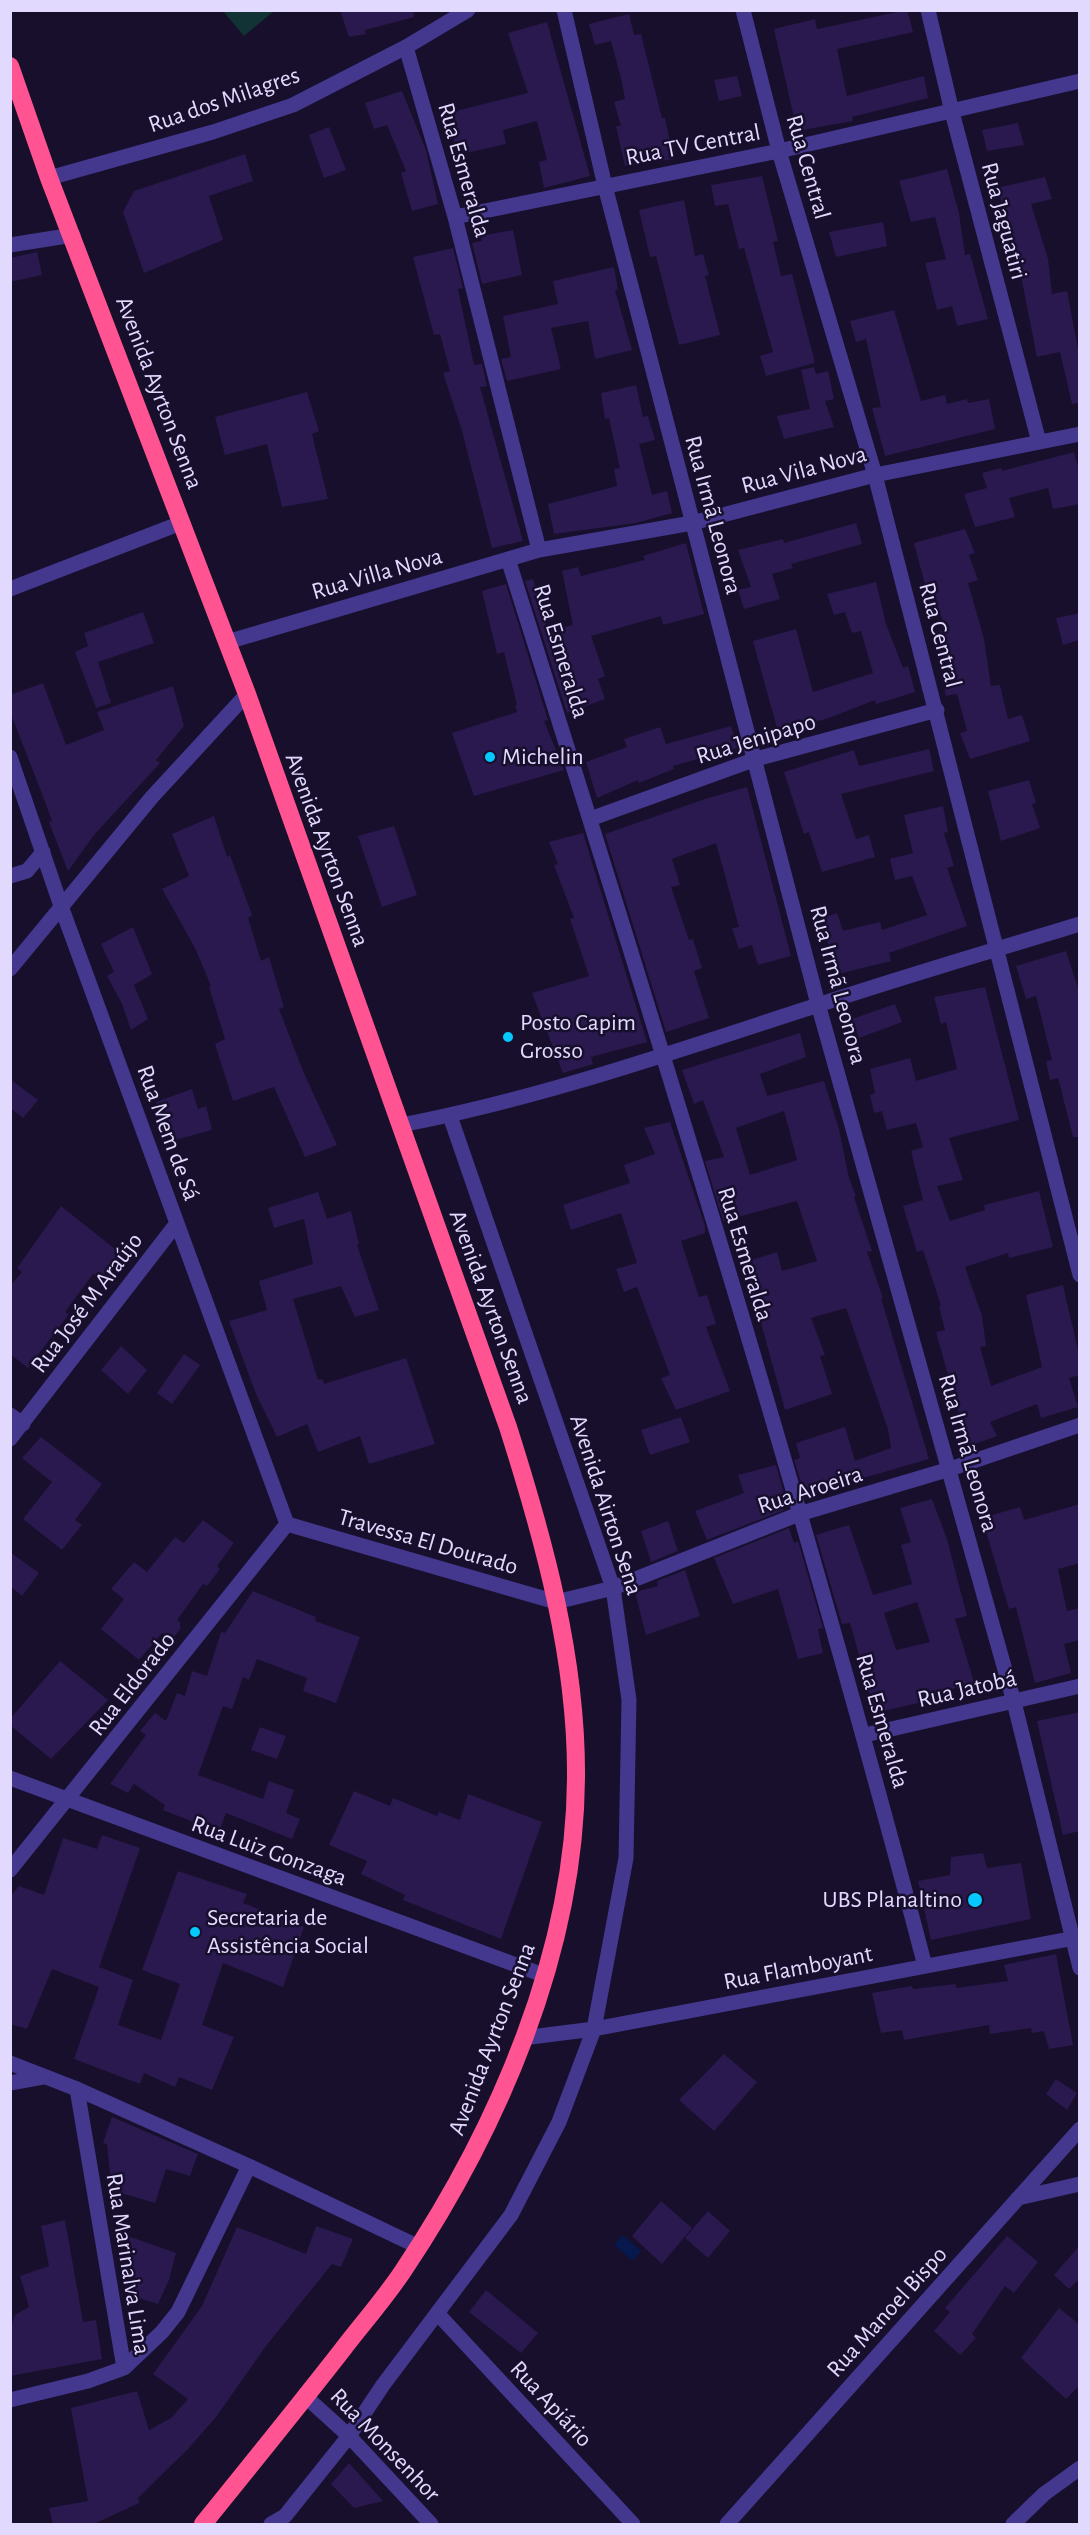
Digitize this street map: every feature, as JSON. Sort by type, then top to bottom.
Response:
[{"type":"highway","name":"Avenida Ayrton Senna","points":[[10,66],[49,178],[73,235],[247,694],[508,1427],[530,1496],[556,1602],[570,1687],[576,1780],[568,1875],[546,1977],[473,2156],[401,2274],[306,2397],[202,2524]]},
{"type":"street","name":"Rua dos Milagres","points":[[49,178],[213,132],[293,105],[406,47],[468,10]]},
{"type":"street","name":"Rua Irmã Leonora","points":[[564,10],[605,186],[818,1004],[1014,1702],[1075,1938],[1080,1968]]},
{"type":"street","name":"Rua Central","points":[[743,10],[779,151],[875,475],[1080,1275]]},
{"type":"street","name":"Rua Jaguatiri","points":[[928,10],[952,112],[1039,442]]},
{"type":"street","name":"Rua Esmeralda","points":[[406,47],[455,217],[539,550]]},
{"type":"street","name":"Rua TV Central","points":[[455,217],[779,151],[1080,81]]},
{"type":"street","points":[[10,245],[73,235]]},
{"type":"street","name":"Rua Vila Nova","points":[[539,550],[692,523],[875,475],[1080,434]]},
{"type":"street","points":[[10,589],[182,523]]},
{"type":"street","name":"Rua Villa Nova","points":[[227,642],[539,550]]},
{"type":"street","name":"Rua Esmeralda","points":[[508,559],[663,1056],[799,1514],[864,1735],[925,1966]]},
{"type":"street","points":[[10,969],[152,797],[247,694]]},
{"type":"street","name":"Rua Jenipapo","points":[[590,819],[756,759],[937,710]]},
{"type":"street","name":"Rua Mem de Sá","points":[[10,757],[61,906],[287,1524]]},
{"type":"street","points":[[10,876],[27,871],[43,852]]},
{"type":"street","points":[[401,1125],[450,1116],[663,1056],[818,1004],[1080,924]]},
{"type":"street","name":"Avenida Airton Sena","points":[[271,2524],[285,2516],[349,2436],[383,2385],[511,2215],[558,2122],[594,2029],[621,1890],[628,1811],[629,1700],[613,1588],[450,1116]]},
{"type":"street","name":"Rua José M Araújo","points":[[10,1439],[17,1420],[177,1223]]},
{"type":"street","name":"Rua Aroeira","points":[[556,1602],[613,1588],[799,1514],[950,1469],[1080,1425]]},
{"type":"street","name":"Travessa El Dourado","points":[[287,1524],[556,1602]]},
{"type":"street","name":"Rua Eldorado","points":[[10,1870],[287,1524]]},
{"type":"street","name":"Rua Jatobá","points":[[864,1735],[1080,1686]]},
{"type":"street","name":"Rua Luiz Gonzaga","points":[[10,1778],[546,1977]]},
{"type":"street","name":"Rua Flamboyant","points":[[523,2038],[594,2029],[1075,1938]]},
{"type":"street","points":[[10,2064],[77,2089],[249,2166],[418,2247]]},
{"type":"street","points":[[10,2083],[43,2077]]},
{"type":"street","name":"Rua Marinalva Lima","points":[[10,2400],[88,2381],[124,2368],[77,2089]]},
{"type":"street","name":"Rua Manoel Bispo","points":[[727,2524],[1080,2129]]},
{"type":"street","points":[[124,2368],[162,2332],[178,2312],[249,2166]]},
{"type":"street","points":[[1018,2198],[1080,2184]]},
{"type":"street","name":"Rua Apiário","points":[[437,2313],[633,2524]]},
{"type":"street","name":"Rua Monsenhor","points":[[306,2397],[349,2436],[431,2524]]},
{"type":"street","points":[[1013,2524],[1044,2494],[1080,2468]]},
{"type":"green space","points":[[223,11],[274,11],[244,36]]},
{"type":"shaded area","points":[[623,2235],[641,2251],[633,2261],[614,2245]]},
{"type":"building","points":[[340,10],[413,10],[414,17],[365,30],[366,34],[349,37]]},
{"type":"building","points":[[907,10],[913,32],[837,49],[847,96],[924,76],[928,98],[852,117],[853,121],[797,131],[774,29],[815,19],[817,29]]},
{"type":"building","points":[[629,14],[634,35],[641,34],[674,159],[625,166],[616,126],[621,126],[614,102],[625,99],[621,78],[611,41],[595,45],[589,24]]},
{"type":"building","points":[[547,22],[590,176],[544,188],[539,162],[547,160],[537,121],[503,130],[506,144],[457,155],[448,113],[528,93],[508,33]]},
{"type":"building","points":[[737,76],[742,96],[719,101],[714,80]]},
{"type":"building","points":[[402,91],[426,150],[438,204],[412,211],[401,173],[406,171],[387,125],[374,129],[365,103]]},
{"type":"building","points":[[1018,123],[1024,145],[987,151],[982,130]]},
{"type":"building","points":[[329,127],[346,170],[324,178],[309,135]]},
{"type":"building","points":[[245,154],[253,181],[209,196],[223,240],[144,273],[123,212],[134,191]]},
{"type":"building","points":[[947,169],[959,213],[965,255],[970,254],[988,319],[957,326],[952,306],[937,310],[925,263],[946,259],[935,217],[911,222],[899,181]]},
{"type":"building","points":[[762,176],[778,241],[773,242],[781,276],[792,274],[815,363],[766,376],[760,356],[773,352],[744,248],[739,249],[728,204],[715,206],[711,185]]},
{"type":"building","points":[[1045,177],[1052,199],[1031,204],[1048,259],[1052,294],[1067,291],[1080,359],[1080,403],[1072,404],[1060,352],[1037,357],[1019,266],[1015,266],[1009,240],[1014,239],[997,188]]},
{"type":"building","points":[[684,200],[695,256],[703,254],[709,275],[705,276],[720,335],[679,345],[656,256],[650,257],[639,210]]},
{"type":"building","points":[[883,222],[887,246],[836,257],[829,232]]},
{"type":"building","points":[[513,230],[522,275],[482,284],[472,243],[482,241],[481,236]]},
{"type":"building","points":[[453,248],[463,288],[458,289],[474,365],[482,364],[487,386],[480,387],[523,541],[492,548],[462,431],[443,373],[450,371],[440,334],[434,335],[413,257]]},
{"type":"building","points":[[37,252],[42,275],[10,282],[10,258]]},
{"type":"building","points":[[614,267],[618,289],[615,290],[632,350],[595,359],[588,321],[551,328],[561,369],[507,381],[501,359],[511,357],[503,316],[558,304],[553,281]]},
{"type":"building","points":[[894,310],[921,401],[945,395],[947,404],[967,399],[968,403],[989,399],[995,429],[885,456],[872,408],[881,407],[866,339],[856,342],[850,321]]},
{"type":"building","points":[[814,367],[816,374],[828,371],[834,399],[825,401],[834,427],[784,439],[777,416],[810,409],[801,370]]},
{"type":"building","points":[[636,385],[643,417],[648,416],[655,440],[639,444],[652,495],[667,491],[672,513],[636,523],[554,534],[548,504],[617,486],[614,469],[620,468],[609,418],[605,419],[601,393]]},
{"type":"building","points":[[307,392],[319,431],[312,434],[328,499],[282,507],[267,444],[225,455],[215,417]]},
{"type":"building","points":[[1074,452],[1080,474],[1080,504],[1053,509],[1048,488],[1009,498],[1015,517],[975,527],[964,494],[987,488],[982,473],[1001,468],[1002,471]]},
{"type":"building","points":[[856,523],[862,544],[791,564],[793,568],[772,574],[780,599],[744,609],[738,590],[751,587],[738,550],[783,539],[784,543]]},
{"type":"building","points":[[965,529],[975,553],[969,555],[978,580],[968,583],[984,639],[991,686],[1000,685],[1008,719],[1022,715],[1030,741],[970,759],[960,733],[967,731],[957,694],[946,696],[942,678],[950,676],[938,632],[946,630],[933,594],[928,596],[914,543]]},
{"type":"building","points":[[686,543],[704,614],[663,625],[661,616],[591,636],[605,676],[598,679],[605,699],[567,713],[525,581],[533,579],[548,631],[573,625],[562,571],[578,567],[581,576],[645,560],[643,556]]},
{"type":"building","points":[[876,582],[886,624],[903,668],[908,666],[915,692],[876,704],[875,700],[829,718],[778,732],[753,641],[796,629],[813,692],[873,673],[861,631],[852,633],[845,612],[834,615],[827,594]]},
{"type":"building","points":[[506,584],[548,720],[544,721],[564,770],[474,796],[452,733],[517,712],[504,652],[497,654],[482,591]]},
{"type":"building","points":[[143,612],[154,643],[98,662],[111,703],[96,708],[75,652],[88,646],[84,633]]},
{"type":"building","points":[[1080,613],[1080,640],[1063,645],[1056,618]]},
{"type":"building","points":[[43,683],[66,745],[104,730],[97,712],[173,686],[184,726],[156,760],[160,763],[94,835],[68,871],[49,822],[52,821],[10,712],[10,695]]},
{"type":"building","points":[[731,726],[738,748],[673,766],[674,769],[639,783],[638,780],[597,798],[586,762],[627,747],[624,739],[660,727],[666,744]]},
{"type":"building","points":[[929,749],[934,771],[841,794],[856,839],[869,835],[875,857],[822,872],[809,832],[804,834],[784,772],[854,750],[859,766]]},
{"type":"building","points":[[1029,780],[1036,803],[1032,804],[1040,828],[1001,841],[988,791]]},
{"type":"building","points":[[747,787],[791,956],[758,965],[752,945],[739,949],[732,928],[739,927],[716,843],[672,859],[680,885],[671,887],[689,940],[693,939],[702,968],[694,971],[709,1018],[666,1032],[605,834],[705,799]]},
{"type":"building","points":[[943,806],[948,832],[944,833],[954,866],[947,868],[967,926],[889,953],[891,961],[838,974],[820,919],[837,913],[843,931],[880,922],[882,930],[927,915],[912,876],[895,880],[890,859],[913,853],[904,815]]},
{"type":"building","points":[[214,816],[227,857],[230,855],[252,915],[248,918],[261,961],[269,957],[284,1007],[279,1009],[303,1071],[337,1145],[305,1157],[274,1087],[233,1101],[215,1044],[225,1039],[209,987],[211,986],[195,948],[162,889],[189,876],[172,834]]},
{"type":"building","points":[[394,826],[417,895],[382,907],[358,836]]},
{"type":"building","points":[[583,833],[647,1042],[591,1057],[593,1064],[563,1073],[532,993],[589,976],[570,919],[574,918],[554,865],[558,864],[549,842]]},
{"type":"building","points":[[133,927],[152,974],[134,985],[148,1019],[131,1030],[122,1004],[107,976],[114,972],[101,944]]},
{"type":"building","points":[[1066,951],[1080,994],[1080,1137],[1073,1137],[1058,1078],[1050,1080],[1046,1061],[1052,1060],[1036,996],[1026,999],[1016,966]]},
{"type":"building","points":[[985,987],[1019,1120],[949,1138],[963,1180],[937,1186],[950,1221],[985,1210],[984,1205],[1039,1191],[1053,1247],[1009,1258],[1008,1253],[965,1267],[982,1316],[986,1346],[980,1347],[991,1386],[1042,1367],[1026,1295],[1063,1285],[1080,1359],[1080,1375],[1069,1378],[1078,1407],[1041,1418],[1037,1404],[990,1422],[997,1436],[968,1446],[936,1332],[945,1330],[939,1306],[941,1306],[923,1250],[917,1252],[903,1206],[923,1200],[911,1151],[923,1147],[916,1123],[887,1130],[882,1111],[874,1113],[870,1095],[875,1093],[870,1069],[910,1058],[916,1081],[957,1069],[946,1022],[941,1024],[934,997]]},
{"type":"building","points":[[895,1004],[902,1022],[859,1038],[852,1019]]},
{"type":"building","points":[[800,1033],[806,1057],[760,1074],[767,1096],[824,1081],[839,1129],[849,1178],[856,1196],[854,1197],[872,1251],[867,1252],[883,1298],[881,1298],[929,1459],[805,1495],[794,1460],[800,1458],[796,1443],[845,1427],[855,1461],[891,1448],[888,1429],[846,1308],[811,1318],[825,1355],[820,1356],[832,1394],[785,1410],[756,1305],[763,1303],[752,1260],[777,1252],[782,1271],[817,1261],[797,1201],[723,1221],[705,1161],[724,1157],[703,1100],[694,1104],[682,1070]],"holes":[[[784,1111],[797,1160],[750,1175],[736,1128]]]},
{"type":"building","points":[[10,1079],[38,1100],[23,1118],[10,1108]]},
{"type":"building","points":[[192,1089],[198,1109],[206,1106],[212,1130],[171,1141],[156,1102]]},
{"type":"building","points":[[670,1122],[705,1226],[705,1233],[681,1241],[699,1297],[707,1295],[716,1324],[706,1327],[730,1391],[676,1410],[661,1378],[670,1375],[637,1287],[624,1292],[616,1269],[637,1263],[621,1213],[571,1230],[563,1205],[630,1183],[624,1165],[655,1154],[644,1128]]},
{"type":"building","points":[[318,1192],[327,1219],[351,1211],[359,1244],[357,1245],[379,1310],[355,1317],[341,1286],[293,1299],[318,1380],[322,1379],[324,1384],[406,1358],[435,1444],[369,1464],[360,1436],[318,1452],[307,1424],[277,1437],[256,1394],[229,1321],[267,1310],[259,1281],[313,1264],[304,1219],[274,1228],[268,1208]]},
{"type":"building","points":[[61,1206],[120,1253],[100,1279],[93,1274],[65,1312],[69,1314],[28,1368],[10,1354],[10,1286],[22,1272],[17,1268]]},
{"type":"building","points":[[121,1346],[147,1370],[128,1394],[101,1370]]},
{"type":"building","points":[[184,1354],[200,1365],[172,1404],[157,1393]]},
{"type":"building","points":[[681,1417],[690,1442],[650,1455],[641,1430]]},
{"type":"building","points":[[41,1437],[102,1484],[75,1520],[82,1525],[62,1550],[23,1519],[52,1482],[22,1458]]},
{"type":"building","points":[[776,1465],[786,1501],[784,1510],[707,1540],[695,1511],[744,1493],[738,1475]]},
{"type":"building","points":[[932,1499],[947,1539],[967,1616],[955,1619],[974,1682],[930,1696],[931,1700],[875,1713],[850,1623],[842,1624],[816,1535],[849,1525],[873,1595],[912,1584],[901,1545],[911,1542],[900,1508]],"holes":[[[917,1602],[930,1642],[896,1650],[884,1613]]]},
{"type":"building","points":[[1080,1504],[1080,1563],[1058,1569],[1067,1611],[1080,1608],[1080,1640],[1064,1644],[1071,1673],[1035,1683],[1016,1607],[1009,1609],[982,1518],[1020,1507],[1024,1520]]},
{"type":"building","points":[[203,1520],[234,1543],[217,1566],[220,1569],[207,1586],[203,1584],[177,1620],[180,1622],[180,1629],[172,1640],[162,1633],[139,1660],[101,1629],[124,1599],[111,1589],[134,1562],[147,1572],[175,1537],[184,1543]]},
{"type":"building","points":[[668,1521],[678,1551],[651,1562],[641,1531]]},
{"type":"building","points":[[789,1528],[794,1543],[798,1541],[823,1628],[818,1629],[823,1653],[798,1659],[778,1589],[733,1604],[714,1558]]},
{"type":"building","points":[[10,1552],[39,1573],[22,1596],[10,1586]]},
{"type":"building","points":[[685,1570],[700,1616],[646,1635],[635,1592],[658,1586],[657,1581]]},
{"type":"building","points":[[253,1591],[316,1617],[315,1621],[360,1637],[336,1703],[303,1691],[307,1678],[257,1659],[249,1680],[243,1677],[232,1709],[223,1706],[198,1775],[263,1799],[269,1781],[294,1790],[286,1813],[300,1819],[292,1839],[226,1813],[219,1832],[163,1810],[165,1805],[134,1784],[128,1793],[110,1784],[146,1735],[140,1731],[155,1713],[166,1721],[177,1693],[185,1696],[192,1671],[207,1676],[221,1632],[225,1633]]},
{"type":"building","points":[[60,1661],[108,1700],[51,1759],[10,1725],[10,1719]]},
{"type":"building","points":[[1080,1712],[1080,1831],[1063,1835],[1037,1721]]},
{"type":"building","points":[[260,1727],[286,1736],[277,1759],[251,1750]]},
{"type":"building","points":[[354,1791],[390,1806],[393,1798],[437,1816],[439,1812],[460,1820],[468,1794],[542,1822],[501,1939],[403,1900],[405,1895],[361,1874],[367,1861],[329,1845]]},
{"type":"building","points":[[102,1835],[140,1848],[99,1967],[133,1980],[118,2025],[161,2040],[180,1984],[142,1970],[178,1871],[247,1894],[243,1903],[304,1927],[283,1987],[223,1963],[202,2025],[234,2037],[212,2090],[179,2077],[175,2087],[144,2073],[140,2084],[74,2059],[99,1987],[52,1969],[27,2029],[10,2024],[10,1897],[19,1886],[44,1895],[63,1838],[97,1849]]},
{"type":"building","name":"UBS Planaltino","points":[[983,1853],[987,1868],[1021,1863],[1031,1919],[931,1940],[918,1881],[950,1875],[951,1857]]},
{"type":"building","points":[[1056,1954],[1073,2045],[1049,2049],[1044,2031],[1032,2033],[1031,2028],[990,2034],[989,2025],[904,2040],[902,2030],[881,2033],[872,1993],[912,1986],[913,1989],[956,1984],[956,1988],[1008,1981],[1004,1965]]},
{"type":"building","points":[[724,2054],[757,2082],[714,2131],[679,2100]]},
{"type":"building","points":[[1056,2079],[1077,2093],[1067,2110],[1046,2094]]},
{"type":"building","points":[[112,2117],[198,2154],[190,2176],[166,2169],[155,2203],[114,2191],[117,2177],[110,2174],[107,2144],[103,2143]]},
{"type":"building","points":[[661,2201],[692,2228],[662,2264],[632,2236]]},
{"type":"building","points":[[708,2211],[730,2231],[708,2258],[685,2238]]},
{"type":"building","points":[[65,2220],[83,2322],[96,2320],[102,2359],[10,2376],[10,2330],[15,2315],[29,2307],[20,2276],[49,2266],[41,2226]]},
{"type":"building","points":[[316,2226],[353,2239],[341,2267],[332,2264],[266,2346],[216,2417],[188,2449],[138,2498],[139,2503],[94,2524],[53,2524],[49,2508],[88,2501],[71,2408],[137,2391],[149,2430],[171,2418],[188,2399],[153,2374],[202,2306],[237,2227],[306,2254]]},
{"type":"building","points":[[128,2236],[176,2253],[169,2280],[158,2304],[133,2296]]},
{"type":"building","points":[[1007,2236],[1038,2262],[1014,2293],[1005,2286],[972,2334],[976,2338],[960,2355],[934,2331],[950,2312],[945,2308]]},
{"type":"building","points":[[1080,2245],[1080,2278],[1069,2289],[1054,2275]]},
{"type":"building","points":[[486,2290],[538,2333],[521,2353],[469,2312]]},
{"type":"building","points":[[1059,2308],[1080,2325],[1080,2385],[1066,2399],[1021,2358]]},
{"type":"building","points":[[349,2463],[383,2501],[354,2508],[331,2484]]},
{"type":"place","name":"Michelin","points":[[490,757]]},
{"type":"place","name":"Posto Capim Grosso","points":[[508,1037]]},
{"type":"place","name":"UBS Planaltino","points":[[975,1900]]},
{"type":"place","name":"Secretaria de Assistência Social","points":[[195,1932]]}]
